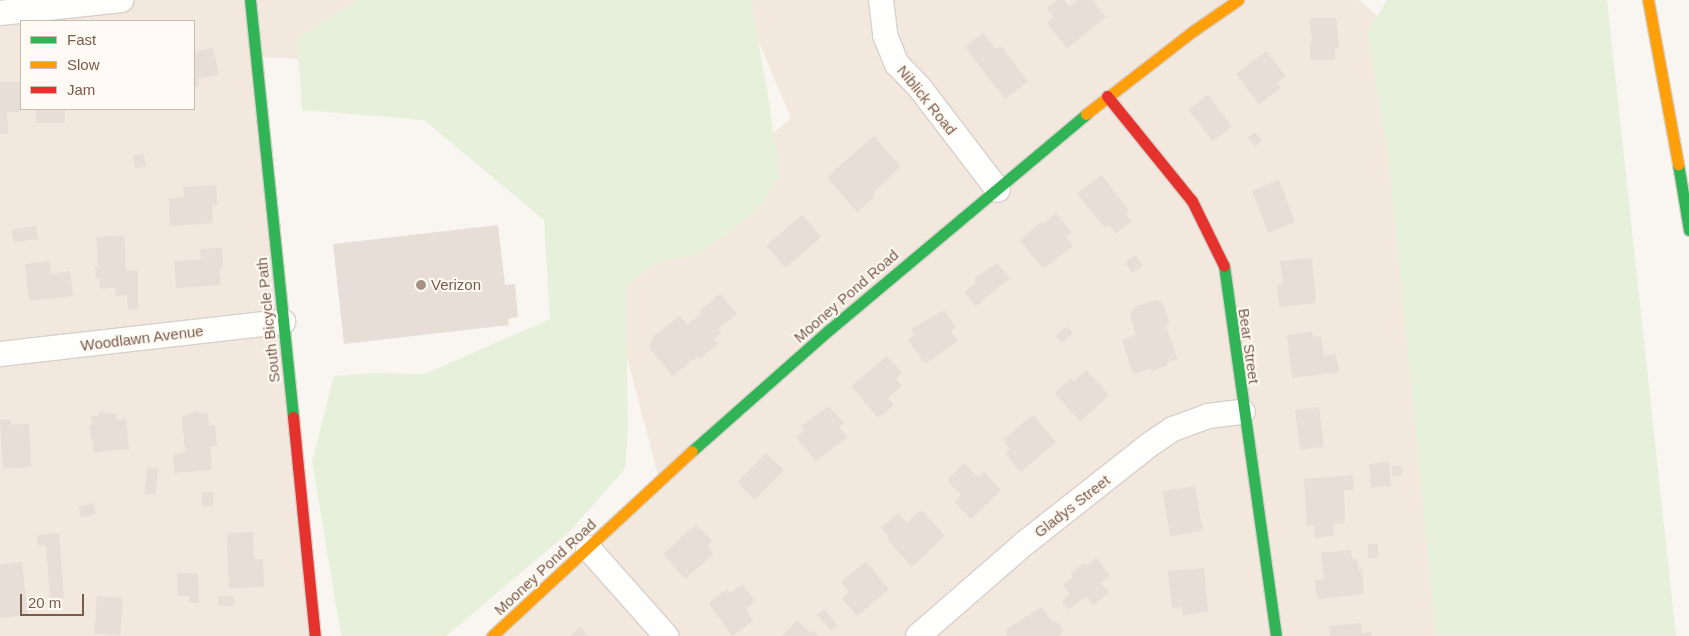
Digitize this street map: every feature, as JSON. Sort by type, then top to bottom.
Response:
[{"type":"main road","name":"South Bicycle Path","points":[[250,0],[315,636]]},
{"type":"main road","name":"Mooney Pond Road","points":[[492,636],[704,440],[928,246],[998,190],[1107,96],[1193,31],[1238,0]]},
{"type":"main road","points":[[1648,0],[1672,124],[1689,230]]},
{"type":"main road","name":"Bear Street","points":[[1107,96],[1192,201],[1223,262],[1276,636]]},
{"type":"street","points":[[0,13],[121,0]]},
{"type":"street","name":"Niblick Road","points":[[881,0],[885,34],[897,64],[920,88],[998,190]]},
{"type":"street","name":"Woodlawn Avenue","points":[[0,354],[283,322]]},
{"type":"street","name":"Gladys Street","points":[[918,636],[1025,543],[1149,445],[1173,429],[1208,416],[1243,412]]},
{"type":"street","points":[[588,548],[666,636]]},
{"type":"shaded area","points":[[0,0],[410,0],[328,60],[256,57],[315,636],[0,636]]},
{"type":"shaded area","points":[[741,0],[1359,0],[1429,60],[1479,636],[491,636],[660,482],[605,275],[791,118]]},
{"type":"green space","points":[[358,0],[751,0],[780,175],[758,210],[699,254],[655,263],[626,286],[628,429],[625,469],[568,533],[446,636],[341,636],[312,462],[334,376],[374,373],[425,374],[550,319],[544,220],[424,120],[302,110],[297,38]]},
{"type":"green space","points":[[1387,0],[1607,0],[1676,636],[1436,636],[1388,153],[1367,33]]},
{"type":"building","points":[[1057,0],[1064,0],[1069,7],[1078,0],[1092,0],[1106,17],[1067,48],[1047,23],[1054,17],[1047,8]]},
{"type":"building","points":[[1310,18],[1336,18],[1339,48],[1335,48],[1335,60],[1310,60],[1310,42],[1312,42]]},
{"type":"building","points":[[983,33],[996,49],[1001,46],[1028,81],[1005,99],[965,47]]},
{"type":"building","points":[[213,48],[219,75],[198,79],[199,86],[195,87],[195,52]]},
{"type":"building","points":[[1266,51],[1286,76],[1277,83],[1281,88],[1259,104],[1236,74]]},
{"type":"building","points":[[0,82],[20,82],[21,112],[7,112],[8,134],[0,134]]},
{"type":"building","points":[[1208,95],[1232,127],[1213,141],[1189,109]]},
{"type":"building","points":[[36,110],[65,110],[65,123],[36,123]]},
{"type":"building","points":[[1255,132],[1262,141],[1255,146],[1248,138]]},
{"type":"building","points":[[874,136],[901,167],[874,191],[874,197],[857,212],[827,177]]},
{"type":"building","points":[[144,154],[146,167],[135,169],[133,156]]},
{"type":"building","points":[[1101,175],[1129,210],[1125,213],[1131,221],[1116,234],[1109,225],[1105,228],[1077,194]]},
{"type":"building","points":[[1279,180],[1295,222],[1268,232],[1252,190]]},
{"type":"building","points":[[216,185],[217,205],[212,205],[213,223],[170,226],[169,199],[184,197],[183,187]]},
{"type":"building","points":[[1056,213],[1072,232],[1066,237],[1073,246],[1043,269],[1020,241],[1041,222],[1043,224]]},
{"type":"building","points":[[802,215],[821,237],[786,268],[767,246]]},
{"type":"building","name":"Verizon","points":[[498,225],[505,285],[515,284],[518,317],[508,319],[509,325],[344,344],[333,244]]},
{"type":"building","points":[[36,226],[38,239],[13,243],[11,230]]},
{"type":"building","points":[[124,235],[126,271],[138,270],[138,309],[128,310],[127,295],[116,296],[115,288],[100,289],[99,278],[96,279],[95,266],[98,266],[96,237]]},
{"type":"building","points":[[222,248],[223,268],[219,269],[221,285],[176,288],[174,261],[201,260],[200,249]]},
{"type":"building","points":[[1136,255],[1143,266],[1132,273],[1125,262]]},
{"type":"building","points":[[1312,258],[1316,303],[1279,307],[1277,285],[1283,284],[1280,261]]},
{"type":"building","points":[[50,261],[51,274],[70,271],[73,296],[29,301],[25,264]]},
{"type":"building","points":[[997,263],[1010,278],[976,306],[964,292],[975,284],[975,278]]},
{"type":"building","points":[[720,294],[737,314],[718,329],[721,333],[714,339],[718,344],[700,359],[698,356],[672,376],[649,347],[654,336],[680,316],[687,325],[701,314],[700,311]]},
{"type":"building","points":[[1156,300],[1162,302],[1170,324],[1166,326],[1177,359],[1167,362],[1168,365],[1152,371],[1151,368],[1133,374],[1122,340],[1136,335],[1130,316],[1134,307]]},
{"type":"building","points":[[944,310],[956,327],[951,331],[958,341],[925,364],[908,340],[915,335],[911,329]]},
{"type":"building","points":[[1067,326],[1073,333],[1062,343],[1056,336]]},
{"type":"building","points":[[1312,332],[1313,337],[1321,336],[1324,356],[1336,354],[1339,372],[1292,378],[1287,335]]},
{"type":"building","points":[[887,356],[902,373],[896,379],[902,386],[888,398],[894,405],[878,418],[851,386]]},
{"type":"building","points":[[1086,370],[1109,395],[1080,422],[1055,393],[1071,378],[1074,381]]},
{"type":"building","points":[[829,406],[844,423],[839,427],[847,437],[816,461],[796,437],[804,430],[801,426]]},
{"type":"building","points":[[1319,407],[1324,447],[1300,450],[1295,410]]},
{"type":"building","points":[[198,411],[198,414],[208,413],[209,426],[215,425],[217,446],[210,446],[212,470],[174,473],[173,454],[185,453],[182,416]]},
{"type":"building","points":[[99,412],[116,414],[117,420],[126,419],[129,449],[94,452],[89,425],[92,425],[91,416],[99,416]]},
{"type":"building","points":[[1033,415],[1056,442],[1021,472],[1005,453],[1010,449],[1003,440]]},
{"type":"building","points":[[11,419],[11,425],[29,424],[31,467],[3,469],[0,420]]},
{"type":"building","points":[[766,453],[784,471],[755,500],[737,482]]},
{"type":"building","points":[[1389,462],[1391,486],[1371,488],[1369,464]]},
{"type":"building","points":[[964,463],[978,477],[984,472],[1001,490],[971,519],[954,502],[961,495],[947,480]]},
{"type":"building","points":[[1392,466],[1402,466],[1402,476],[1392,476]]},
{"type":"building","points":[[147,468],[158,469],[156,495],[145,494]]},
{"type":"building","points":[[1353,475],[1354,490],[1344,490],[1345,523],[1333,524],[1334,536],[1315,538],[1314,525],[1307,526],[1304,479]]},
{"type":"building","points":[[1195,486],[1203,530],[1170,536],[1163,492]]},
{"type":"building","points":[[202,492],[213,492],[213,506],[202,506]]},
{"type":"building","points":[[93,503],[96,514],[81,518],[79,507]]},
{"type":"building","points":[[921,510],[945,536],[912,567],[888,541],[889,537],[881,528],[898,513],[907,523]]},
{"type":"building","points":[[696,524],[712,541],[707,546],[713,554],[685,579],[663,554]]},
{"type":"building","points":[[253,532],[254,559],[263,559],[264,587],[229,588],[227,533]]},
{"type":"building","points":[[59,533],[64,598],[50,599],[46,546],[38,546],[37,535]]},
{"type":"building","points":[[1368,544],[1378,544],[1378,558],[1368,558]]},
{"type":"building","points":[[1351,550],[1352,559],[1358,561],[1359,570],[1362,569],[1364,594],[1317,599],[1315,580],[1324,580],[1321,553]]},
{"type":"building","points":[[1096,558],[1110,575],[1101,583],[1109,592],[1094,605],[1086,596],[1069,610],[1062,601],[1070,594],[1063,585],[1073,577],[1071,574],[1084,563],[1087,566]]},
{"type":"building","points":[[866,561],[889,589],[857,616],[842,598],[849,592],[841,582]]},
{"type":"building","points":[[22,562],[28,615],[0,618],[0,565]]},
{"type":"building","points":[[1204,568],[1208,612],[1183,615],[1182,607],[1172,608],[1168,571]]},
{"type":"building","points":[[177,573],[198,573],[199,603],[189,603],[189,596],[178,596]]},
{"type":"building","points":[[742,585],[755,600],[746,610],[753,621],[732,636],[709,603],[727,589],[730,593]]},
{"type":"building","points":[[97,596],[123,598],[120,636],[94,634]]},
{"type":"building","points":[[218,596],[234,596],[234,606],[218,606]]},
{"type":"building","points":[[1041,607],[1053,622],[1055,620],[1064,631],[1058,636],[1007,636],[1006,630]]},
{"type":"building","points":[[824,609],[838,625],[831,631],[817,615]]},
{"type":"building","points":[[797,620],[810,633],[814,631],[819,636],[782,636]]},
{"type":"building","points":[[1361,623],[1362,633],[1371,632],[1371,636],[1330,636],[1329,626]]},
{"type":"building","points":[[580,627],[589,636],[570,636]]},
{"type":"traffic: fast","points":[[250,0],[293,417]]},
{"type":"traffic: fast","points":[[692,451],[829,330],[1086,114]]},
{"type":"traffic: fast","points":[[1678,164],[1689,230]]},
{"type":"traffic: fast","points":[[1224,266],[1276,636]]},
{"type":"traffic: slow","points":[[1086,114],[1193,31],[1238,0]]},
{"type":"traffic: slow","points":[[1648,0],[1678,164]]},
{"type":"traffic: slow","points":[[492,636],[692,451]]},
{"type":"traffic: jam","points":[[1107,96],[1192,201],[1224,266]]},
{"type":"traffic: jam","points":[[293,417],[315,636]]},
{"type":"place","name":"Verizon","points":[[421,285]]}]
